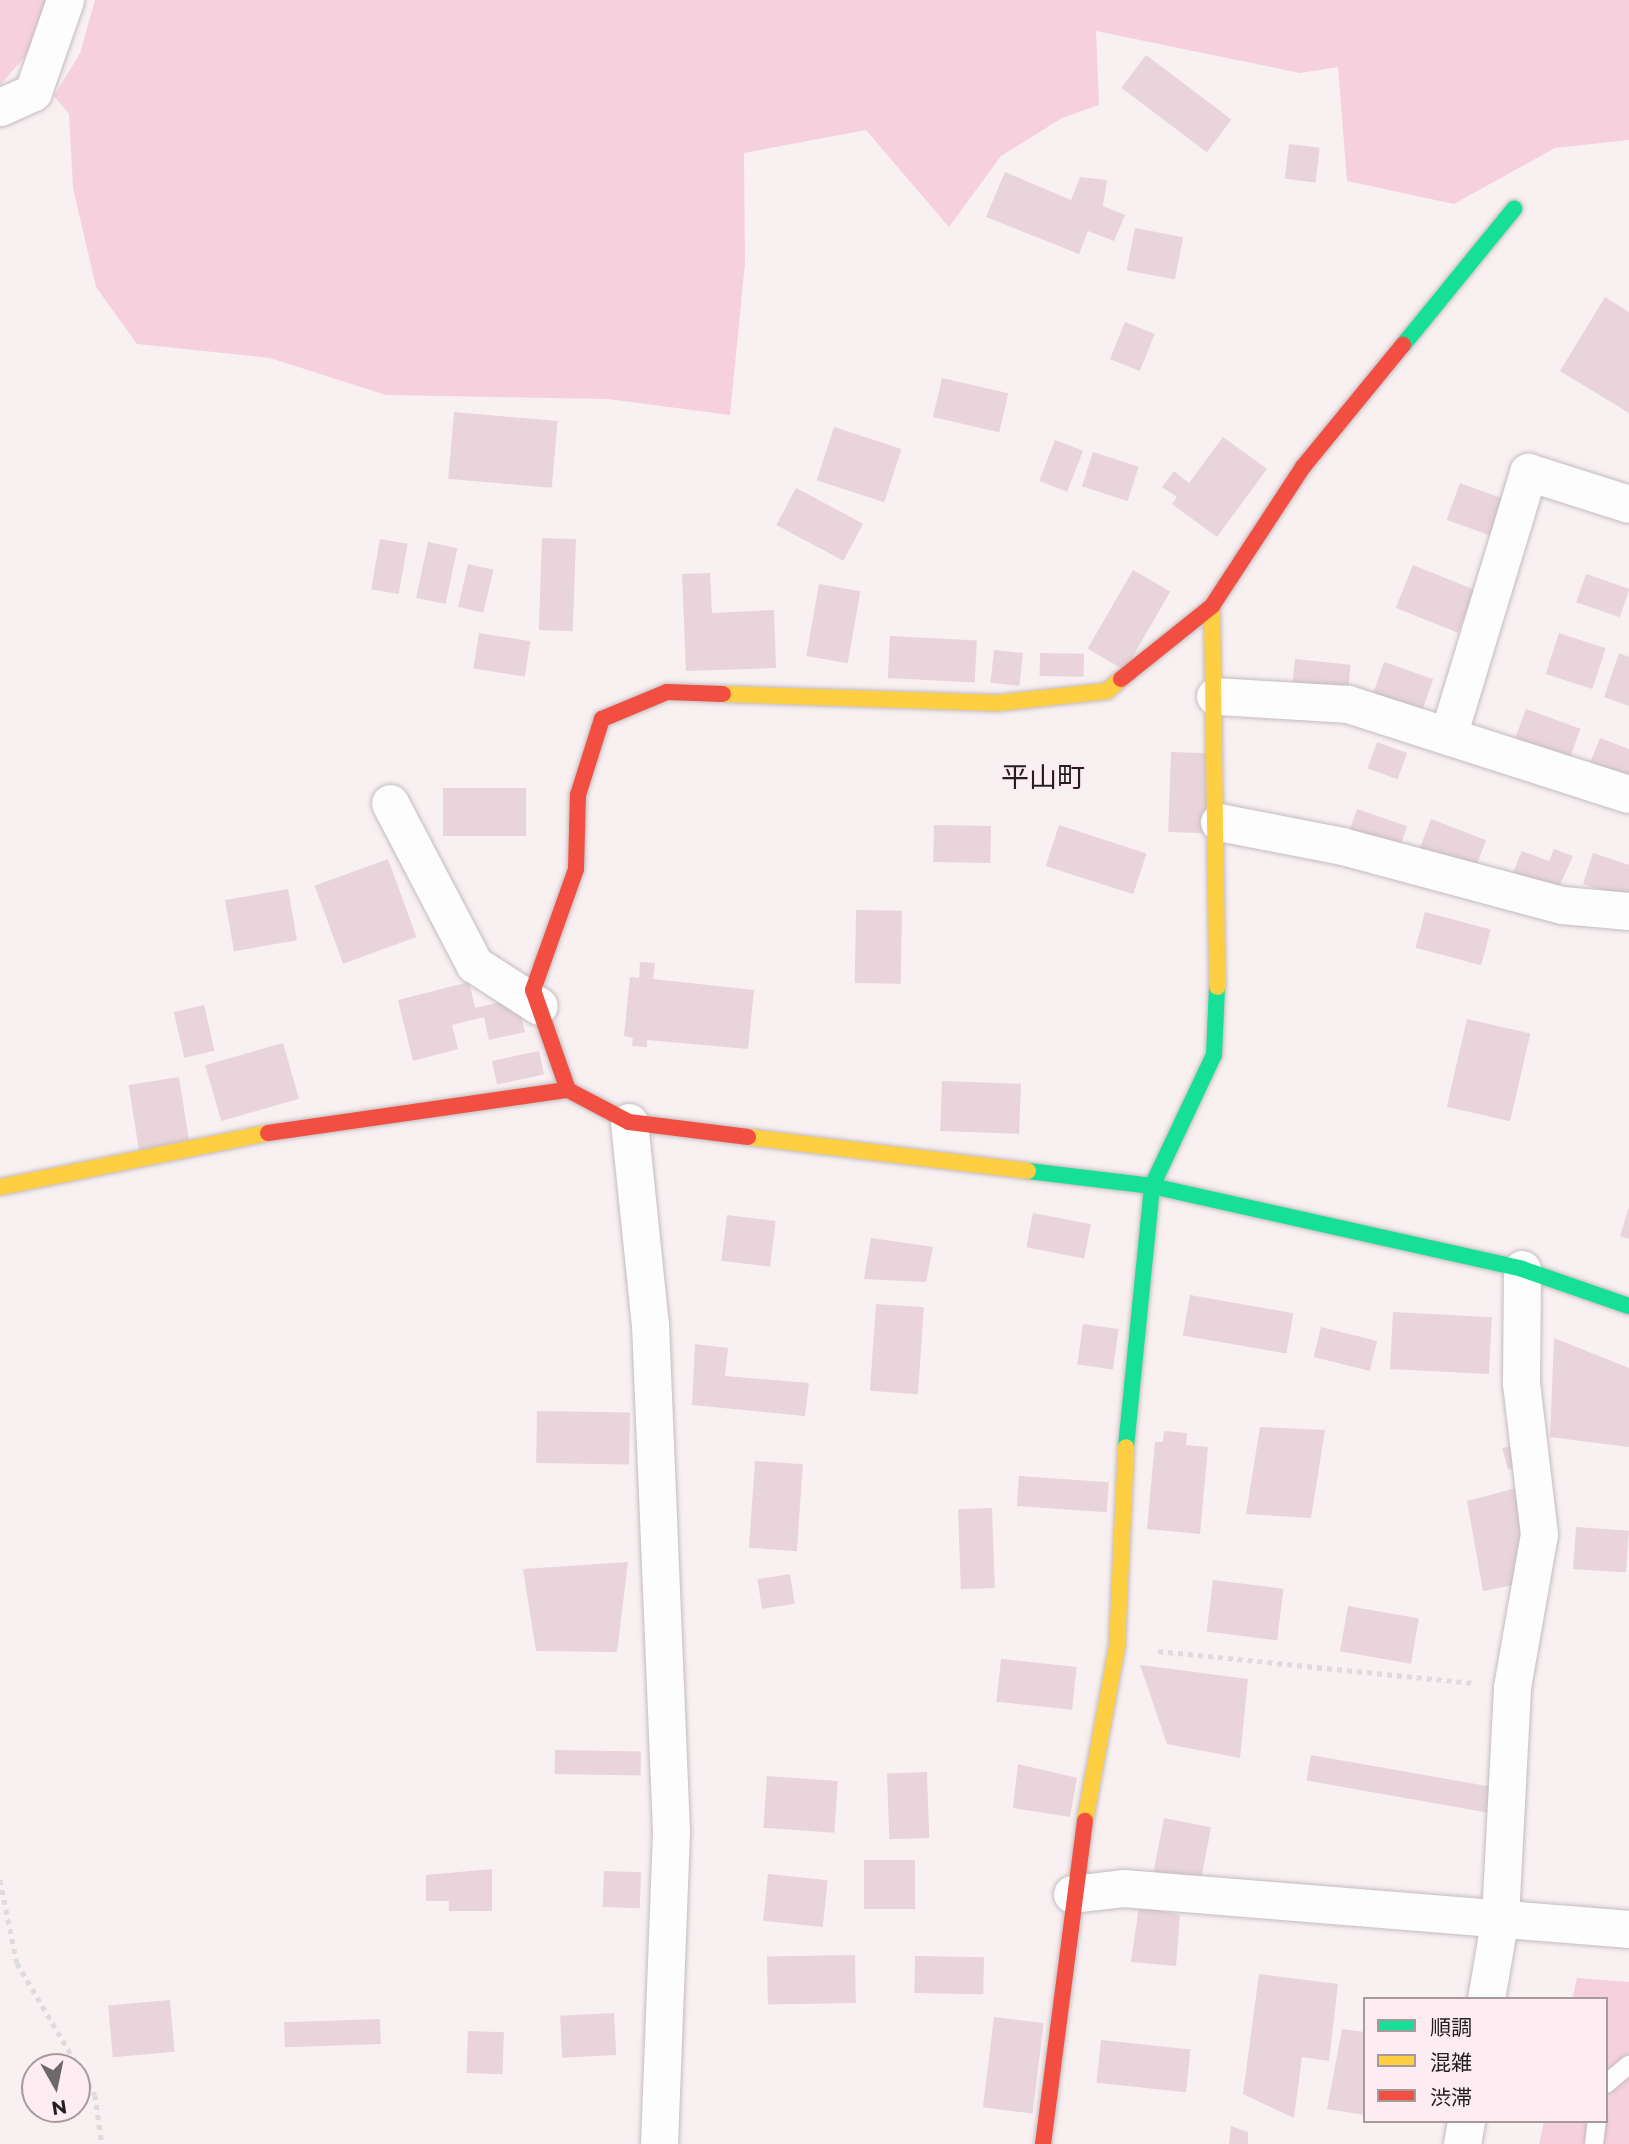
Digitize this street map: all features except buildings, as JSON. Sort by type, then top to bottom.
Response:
[{"type":"street","points":[[0,107],[33,92],[65,0]]},
{"type":"street","points":[[568,1090],[533,990],[576,869],[578,795],[602,719],[667,692],[999,703],[1107,691],[1212,606],[1303,467],[1514,209]]},
{"type":"street","points":[[1448,736],[1528,472],[1629,504]]},
{"type":"street","points":[[1043,2144],[1073,1894],[1117,1646],[1122,1491],[1152,1186],[1214,1055],[1219,822],[1212,606]]},
{"type":"street","points":[[1214,696],[1348,704],[1629,794]]},
{"type":"street","points":[[390,803],[474,964],[539,1006]]},
{"type":"street","points":[[1219,822],[1342,846],[1562,905],[1629,911]]},
{"type":"street","points":[[0,1187],[338,1119],[568,1090],[629,1122],[1152,1186],[1522,1269],[1629,1306]]},
{"type":"street","points":[[629,1122],[650,1324],[671,1832],[659,2144]]},
{"type":"street","points":[[1486,1997],[1500,1917],[1512,1687],[1539,1534],[1521,1383],[1522,1269]]},
{"type":"street","points":[[1073,1894],[1123,1888],[1629,1929]]},
{"type":"street","points":[[1462,2144],[1466,2123]]},
{"type":"lane","points":[[1608,2082],[1629,2065]]},
{"type":"lane","points":[[1594,2144],[1597,2123]]},
{"type":"path","points":[[1117,1646],[1512,1687]]},
{"type":"path","points":[[0,1880],[17,1963],[95,2095],[102,2144]]},
{"type":"shaded area","points":[[0,0],[46,0],[31,50],[0,85]]},
{"type":"shaded area","points":[[95,0],[1629,0],[1629,140],[1555,148],[1454,204],[1347,181],[1338,67],[1300,73],[1096,31],[1099,105],[1062,118],[1001,156],[949,227],[866,130],[744,153],[745,263],[730,415],[608,399],[386,395],[270,358],[137,344],[96,287],[73,188],[69,114],[54,96],[80,53]]},
{"type":"shaded area","points":[[1577,1978],[1629,1982],[1629,2144],[1539,2144],[1544,2123],[1608,2123],[1608,1997],[1572,1997]]},
{"type":"traffic: fast","points":[[1403,345],[1514,209]]},
{"type":"traffic: fast","points":[[1126,1447],[1152,1186],[1214,1055],[1217,987]]},
{"type":"traffic: fast","points":[[1028,1171],[1152,1186],[1522,1269],[1629,1306]]},
{"type":"traffic: slow","points":[[1212,606],[1217,987]]},
{"type":"traffic: slow","points":[[723,694],[998,703],[1107,691],[1121,679]]},
{"type":"traffic: slow","points":[[0,1187],[268,1133]]},
{"type":"traffic: slow","points":[[748,1137],[1028,1171]]},
{"type":"traffic: slow","points":[[1085,1821],[1117,1646],[1126,1447]]},
{"type":"traffic: jam","points":[[1121,679],[1212,606],[1303,467],[1403,345]]},
{"type":"traffic: jam","points":[[568,1090],[533,990],[576,869],[578,795],[602,719],[667,692],[723,694]]},
{"type":"traffic: jam","points":[[268,1133],[568,1090],[629,1122],[748,1137]]},
{"type":"traffic: jam","points":[[1043,2144],[1085,1821]]},
{"type":"district","name":"平山町","points":[[1043,777]]}]
